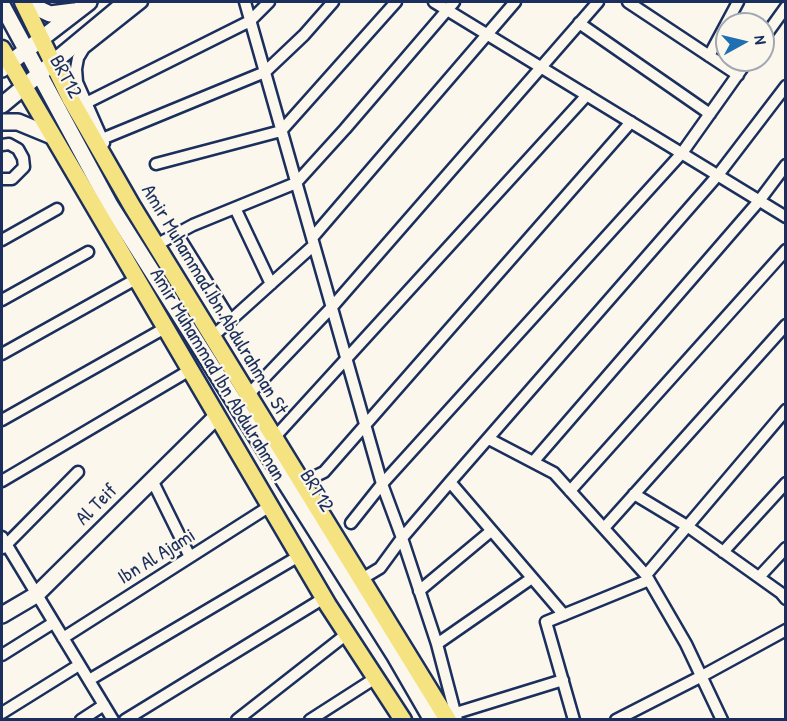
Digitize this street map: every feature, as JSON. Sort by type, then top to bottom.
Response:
[{"type":"main road","name":"Amir Muhammad Ibn Abdulrahman St","points":[[23,2],[70,98],[132,206],[360,580],[448,718]]},
{"type":"main road","points":[[28,2],[50,14],[84,5]]},
{"type":"main road","points":[[114,22],[124,3]]},
{"type":"main road","points":[[2,105],[124,3]]},
{"type":"main road","name":"BRT12","points":[[2,5],[110,205],[395,656],[448,718]]},
{"type":"main road","points":[[4,60],[26,49],[84,5]]},
{"type":"main road","name":"Amir Muhammad Ibn Abdulrahman","points":[[4,60],[23,86],[299,556],[377,677],[399,718]]},
{"type":"main road","points":[[2,122],[18,122],[52,136]]},
{"type":"main road","name":"Al Teif","points":[[2,615],[36,595],[217,416]]},
{"type":"street","points":[[132,206],[77,82],[76,69],[78,58],[84,48],[142,2]]},
{"type":"street","points":[[245,2],[382,484],[437,644],[448,718],[563,680]]},
{"type":"street","points":[[86,103],[250,21],[269,2]]},
{"type":"street","points":[[102,139],[265,72],[304,35],[333,2]]},
{"type":"street","points":[[156,164],[281,130],[396,2]]},
{"type":"street","points":[[434,2],[451,6],[488,34],[542,68],[786,216]]},
{"type":"street","points":[[212,337],[271,284],[313,242],[515,2]]},
{"type":"street","points":[[248,395],[332,307],[598,2]]},
{"type":"street","points":[[628,2],[738,75]]},
{"type":"street","points":[[710,56],[738,2]]},
{"type":"street","points":[[156,245],[235,208],[296,183],[451,6]]},
{"type":"street","points":[[775,22],[786,7]]},
{"type":"street","points":[[579,23],[710,114]]},
{"type":"street","points":[[351,523],[382,484],[682,153],[740,72]]},
{"type":"street","points":[[360,580],[380,568],[402,538],[450,482],[718,175],[786,86]]},
{"type":"street","points":[[274,438],[587,95]]},
{"type":"street","points":[[301,483],[324,472],[631,122]]},
{"type":"street","points":[[2,145],[9,144],[18,149],[23,158],[24,167],[2,185]]},
{"type":"street","points":[[533,462],[759,201],[786,165]]},
{"type":"street","points":[[235,208],[271,284]]},
{"type":"street","points":[[2,240],[57,209]]},
{"type":"street","points":[[177,234],[231,321]]},
{"type":"street","points":[[570,490],[786,250]]},
{"type":"street","points":[[2,300],[88,252]]},
{"type":"street","points":[[2,354],[136,279]]},
{"type":"street","points":[[604,528],[786,325]]},
{"type":"street","points":[[2,420],[165,328]]},
{"type":"street","points":[[2,481],[190,370]]},
{"type":"street","points":[[574,720],[546,622],[647,578],[687,526],[786,410]]},
{"type":"street","points":[[489,439],[555,473],[647,578],[671,615],[722,720]]},
{"type":"street","points":[[78,472],[3,544],[113,720]]},
{"type":"street","points":[[152,480],[190,557]]},
{"type":"street","points":[[450,482],[564,615]]},
{"type":"street","points":[[723,552],[786,483]]},
{"type":"street","points":[[634,494],[687,526],[781,593],[786,599]]},
{"type":"street","name":"Ibn Al Ajami","points":[[63,638],[270,506]]},
{"type":"street","points":[[419,591],[491,531]]},
{"type":"street","points":[[759,577],[786,548]]},
{"type":"street","points":[[88,680],[299,556]]},
{"type":"street","points":[[437,644],[532,578]]},
{"type":"street","points":[[125,720],[324,598]]},
{"type":"street","points":[[2,656],[53,623]]},
{"type":"street","points":[[616,720],[786,630]]},
{"type":"street","points":[[237,720],[348,633]]},
{"type":"street","points":[[2,713],[79,665]]},
{"type":"street","points":[[309,720],[377,677]]},
{"type":"street","points":[[81,720],[104,705]]}]
